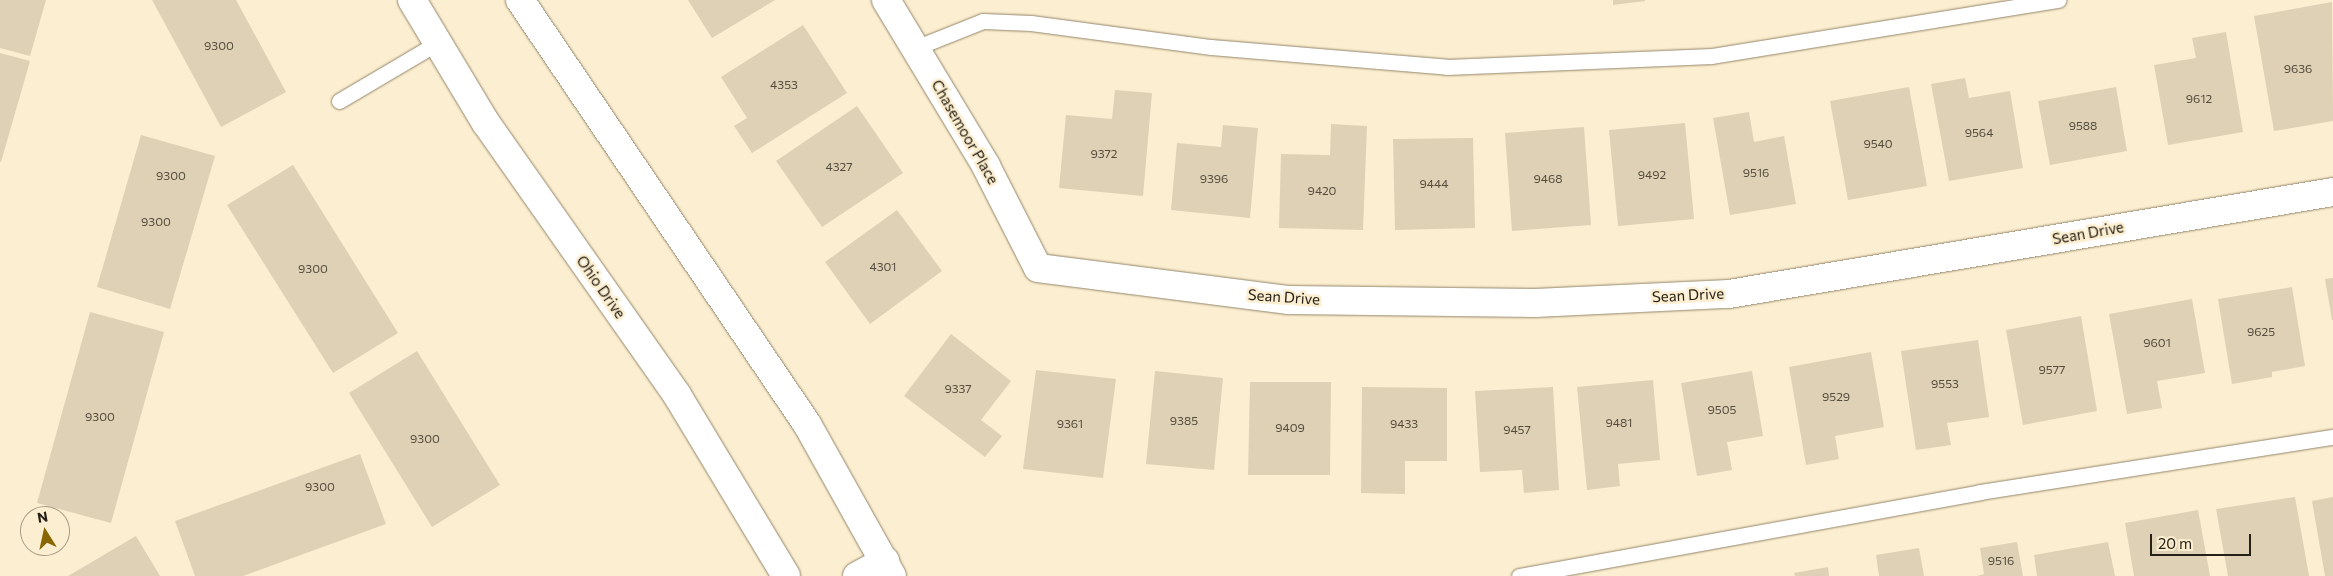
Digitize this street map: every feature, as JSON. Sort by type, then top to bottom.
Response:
[{"type":"street","name":"Ohio Drive","points":[[412,0],[486,123],[682,404],[786,576]]},
{"type":"street","points":[[520,0],[807,424],[888,569],[857,576]]},
{"type":"street","name":"Chasemoor Place","points":[[886,0],[986,166],[1038,268]]},
{"type":"street","name":"Sean Drive","points":[[1038,268],[1289,300],[1536,303],[1729,294],[2333,192]]},
{"type":"lane","points":[[915,48],[983,21],[1031,23],[1211,47],[1447,66],[1712,56],[2058,0]]},
{"type":"lane","points":[[339,101],[437,42]]},
{"type":"lane","points":[[1519,576],[1980,492],[2333,437]]},
{"type":"building","points":[[0,0],[46,0],[30,56],[0,48]]},
{"type":"building","points":[[152,0],[236,0],[286,92],[221,127]]},
{"type":"building","points":[[688,0],[775,0],[712,38]]},
{"type":"building","points":[[1613,0],[1645,0],[1645,1],[1613,5]]},
{"type":"building","points":[[2332,2],[2333,121],[2274,131],[2254,16]]},
{"type":"building","points":[[803,25],[847,93],[752,153],[734,126],[747,118],[721,77]]},
{"type":"building","points":[[2226,32],[2243,132],[2168,145],[2154,65],[2196,58],[2192,38]]},
{"type":"building","points":[[0,53],[30,61],[1,162],[0,162]]},
{"type":"building","points":[[1965,78],[1969,98],[2010,91],[2023,168],[1949,181],[1931,84]]},
{"type":"building","points":[[1909,87],[1927,186],[1848,200],[1830,101]]},
{"type":"building","points":[[2116,87],[2127,151],[2050,165],[2038,101]]},
{"type":"building","points":[[1115,90],[1152,93],[1143,196],[1059,188],[1066,115],[1112,119]]},
{"type":"building","points":[[857,106],[903,173],[822,227],[776,161]]},
{"type":"building","points":[[1749,112],[1754,142],[1784,136],[1796,204],[1730,215],[1713,118]]},
{"type":"building","points":[[1685,123],[1694,219],[1618,226],[1609,130]]},
{"type":"building","points":[[1331,124],[1367,126],[1363,230],[1279,228],[1281,154],[1330,155]]},
{"type":"building","points":[[1223,125],[1258,128],[1250,218],[1171,210],[1177,143],[1221,147]]},
{"type":"building","points":[[1584,127],[1591,225],[1512,231],[1505,133]]},
{"type":"building","points":[[141,135],[215,156],[170,309],[97,287]]},
{"type":"building","points":[[1473,138],[1475,228],[1395,230],[1393,139]]},
{"type":"building","points":[[293,165],[398,333],[333,373],[227,205]]},
{"type":"building","points":[[897,210],[942,271],[870,324],[825,262]]},
{"type":"building","points":[[2333,278],[2333,320],[2332,320],[2325,279]]},
{"type":"building","points":[[2292,287],[2305,366],[2272,372],[2272,377],[2232,384],[2218,299]]},
{"type":"building","points":[[2192,299],[2205,373],[2157,381],[2162,408],[2127,414],[2109,314]]},
{"type":"building","points":[[90,312],[164,332],[111,523],[70,512],[70,506],[48,506],[37,503]]},
{"type":"building","points":[[2081,316],[2097,411],[2023,425],[2006,330]]},
{"type":"building","points":[[951,334],[1011,381],[981,420],[1002,436],[985,457],[904,396]]},
{"type":"building","points":[[1978,340],[1989,417],[1947,423],[1951,445],[1916,450],[1901,351]]},
{"type":"building","points":[[417,351],[500,485],[432,527],[349,393]]},
{"type":"building","points":[[1871,352],[1884,427],[1835,436],[1839,459],[1806,465],[1789,367]]},
{"type":"building","points":[[1036,370],[1116,379],[1103,478],[1023,469]]},
{"type":"building","points":[[1155,371],[1223,378],[1214,470],[1146,464]]},
{"type":"building","points":[[1752,371],[1763,436],[1727,442],[1732,470],[1697,476],[1681,383]]},
{"type":"building","points":[[1653,380],[1660,460],[1618,464],[1620,486],[1587,490],[1577,387]]},
{"type":"building","points":[[1250,382],[1331,382],[1330,475],[1248,475]]},
{"type":"building","points":[[1362,387],[1447,388],[1447,461],[1405,461],[1405,494],[1361,493]]},
{"type":"building","points":[[1553,387],[1559,490],[1524,493],[1522,470],[1480,472],[1475,391]]},
{"type":"building","points":[[360,454],[386,524],[243,576],[195,576],[175,521]]},
{"type":"building","points":[[2295,497],[2309,576],[2228,576],[2216,509]]},
{"type":"building","points":[[2333,497],[2333,576],[2325,576],[2312,501]]},
{"type":"building","points":[[2198,510],[2210,576],[2134,576],[2125,523]]},
{"type":"building","points":[[136,536],[160,576],[68,576]]},
{"type":"building","points":[[2017,542],[2023,576],[1977,576],[1984,574],[1980,548]]},
{"type":"building","points":[[2108,542],[2115,576],[2037,576],[2034,555]]},
{"type":"building","points":[[1919,548],[1924,576],[1879,576],[1876,555]]},
{"type":"building","points":[[1828,567],[1829,576],[1795,576],[1794,573]]}]
